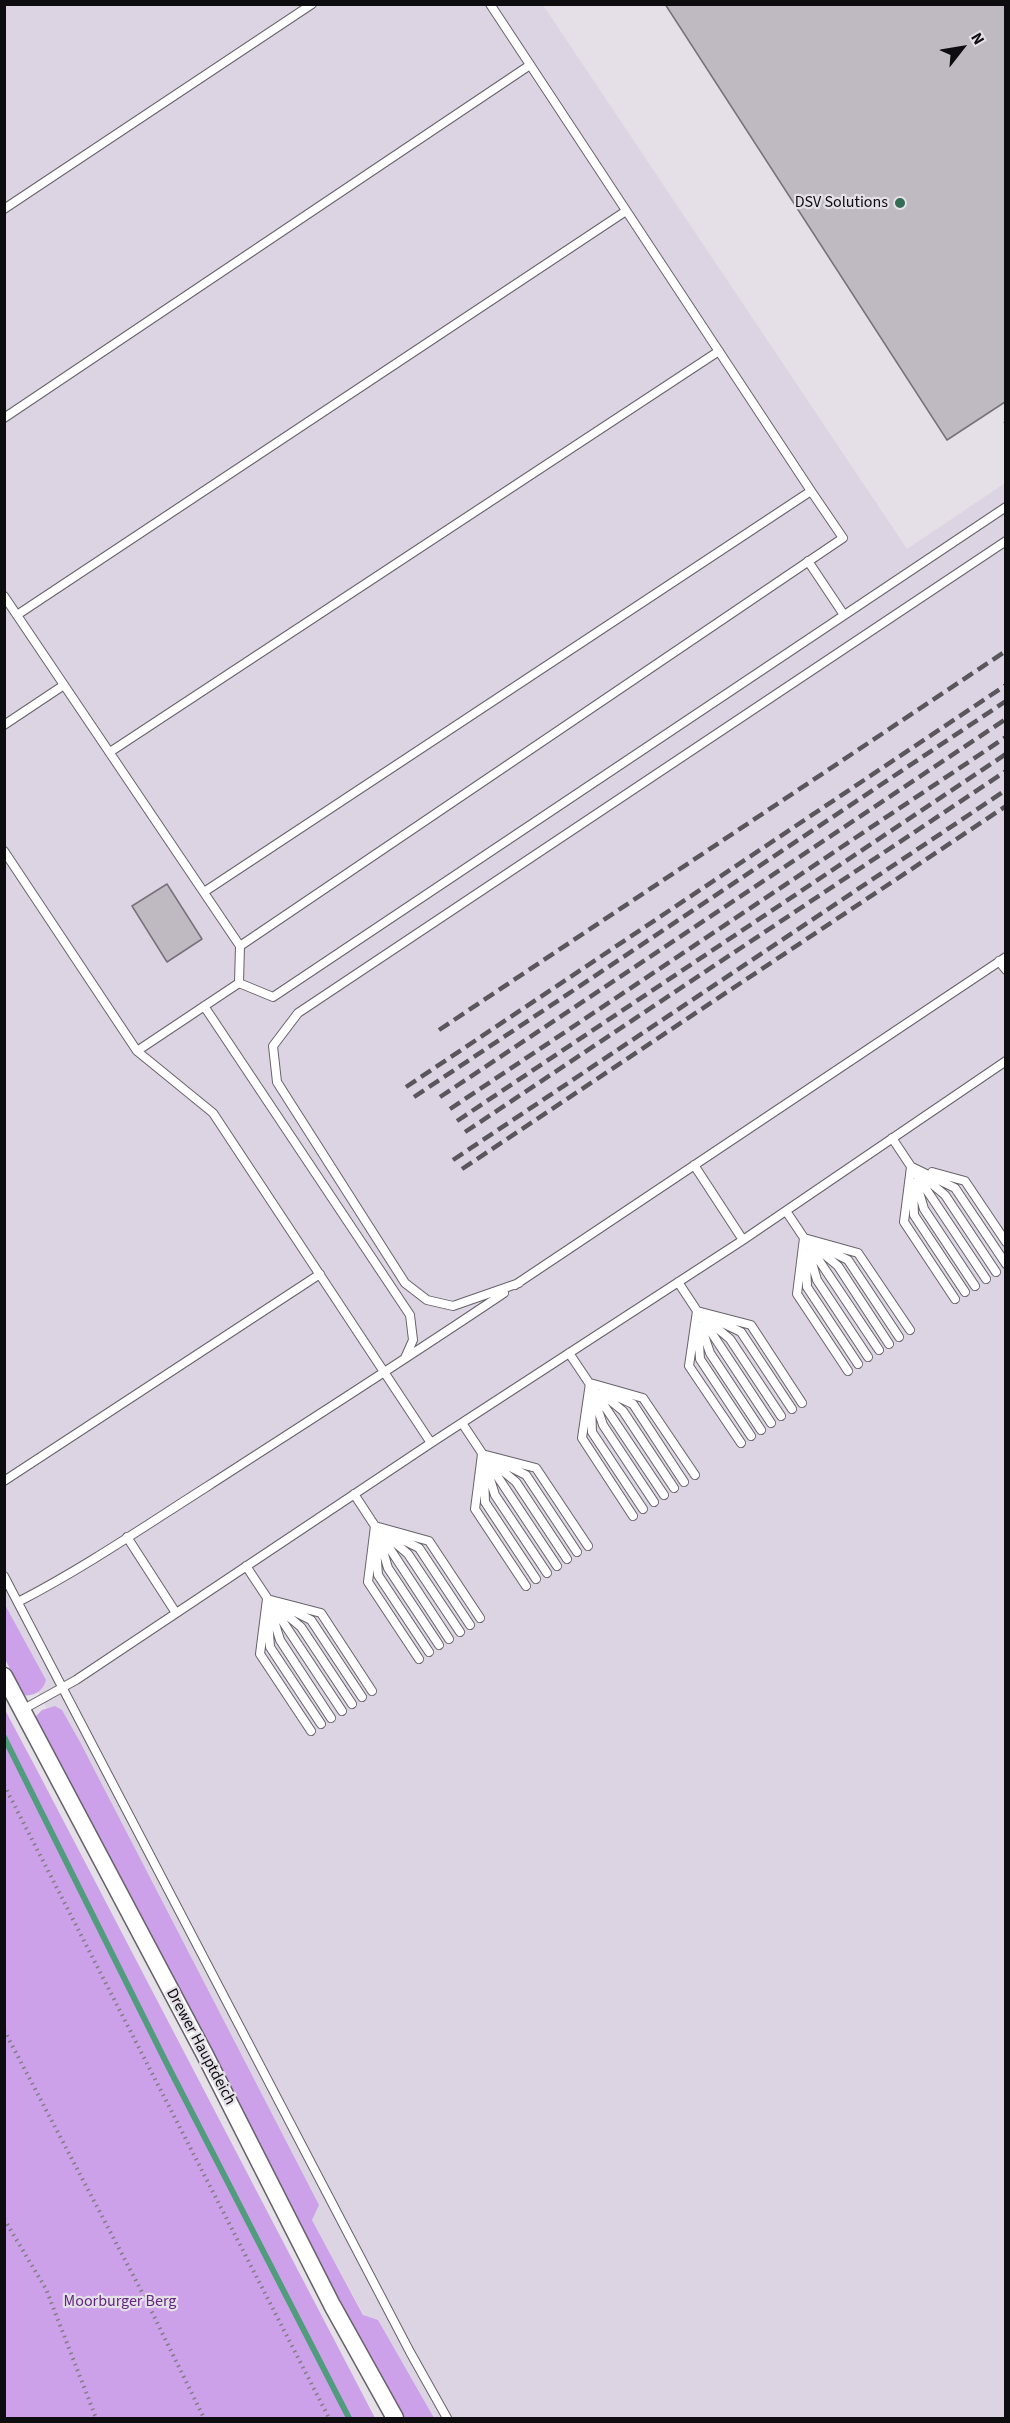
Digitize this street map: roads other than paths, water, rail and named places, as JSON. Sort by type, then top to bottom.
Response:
[{"type":"street","name":"Drewer Hauptdeich","points":[[4,1676],[204,2054],[332,2305],[395,2418]]},
{"type":"lane","points":[[4,208],[312,4]]},
{"type":"lane","points":[[240,946],[843,538],[490,4]]},
{"type":"lane","points":[[4,417],[530,65]]},
{"type":"lane","points":[[17,615],[626,211]]},
{"type":"lane","points":[[110,752],[719,351]]},
{"type":"lane","points":[[204,892],[811,491]]},
{"type":"lane","points":[[239,983],[273,997],[1005,507]]},
{"type":"lane","points":[[519,1283],[453,1306],[427,1300],[405,1283],[277,1082],[273,1046],[298,1013],[1005,541]]},
{"type":"lane","points":[[808,561],[844,615]]},
{"type":"lane","points":[[4,596],[240,946],[239,983]]},
{"type":"lane","points":[[4,725],[64,685]]},
{"type":"lane","points":[[4,851],[137,1051],[213,1113],[431,1443]]},
{"type":"lane","points":[[18,1602],[127,1538],[404,1360],[1002,959],[1005,970]]},
{"type":"lane","points":[[137,1051],[239,983]]},
{"type":"lane","points":[[204,1006],[410,1315],[413,1340],[404,1360]]},
{"type":"lane","points":[[22,1710],[62,1688],[431,1443],[743,1240],[1002,1064],[1005,1075]]},
{"type":"lane","points":[[892,1138],[986,1279]]},
{"type":"lane","points":[[694,1165],[743,1240]]},
{"type":"lane","points":[[912,1167],[965,1181],[1005,1242]]},
{"type":"lane","points":[[912,1167],[955,1188],[1005,1264]]},
{"type":"lane","points":[[912,1167],[945,1195],[996,1272]]},
{"type":"lane","points":[[912,1167],[924,1209],[975,1286]]},
{"type":"lane","points":[[912,1167],[914,1215],[965,1292]]},
{"type":"lane","points":[[912,1167],[904,1222],[955,1299]]},
{"type":"lane","points":[[786,1211],[879,1350]]},
{"type":"lane","points":[[804,1238],[858,1253],[909,1330]]},
{"type":"lane","points":[[804,1238],[848,1260],[899,1337]]},
{"type":"lane","points":[[804,1238],[838,1266],[889,1344]]},
{"type":"lane","points":[[804,1238],[817,1280],[868,1357]]},
{"type":"lane","points":[[804,1238],[807,1287],[858,1364]]},
{"type":"lane","points":[[804,1238],[797,1294],[848,1371]]},
{"type":"lane","points":[[4,1481],[320,1275]]},
{"type":"lane","points":[[678,1282],[771,1423]]},
{"type":"lane","points":[[697,1311],[751,1325],[802,1403]]},
{"type":"lane","points":[[697,1311],[741,1332],[792,1409]]},
{"type":"lane","points":[[697,1311],[730,1339],[781,1416]]},
{"type":"lane","points":[[697,1311],[710,1353],[761,1430]]},
{"type":"lane","points":[[697,1311],[700,1359],[751,1436]]},
{"type":"lane","points":[[697,1311],[689,1366],[741,1443]]},
{"type":"lane","points":[[569,1353],[664,1495]]},
{"type":"lane","points":[[590,1383],[644,1398],[695,1475]]},
{"type":"lane","points":[[590,1383],[633,1404],[684,1482]]},
{"type":"lane","points":[[590,1383],[623,1411],[674,1488]]},
{"type":"lane","points":[[590,1383],[603,1425],[654,1502]]},
{"type":"lane","points":[[590,1383],[592,1432],[644,1509]]},
{"type":"lane","points":[[590,1383],[582,1438],[633,1516]]},
{"type":"lane","points":[[462,1423],[557,1566]]},
{"type":"lane","points":[[483,1454],[536,1468],[588,1546]]},
{"type":"lane","points":[[483,1454],[526,1475],[577,1552]]},
{"type":"lane","points":[[483,1454],[516,1482],[567,1559]]},
{"type":"lane","points":[[483,1454],[495,1496],[547,1573]]},
{"type":"lane","points":[[483,1454],[485,1502],[536,1579]]},
{"type":"lane","points":[[483,1454],[475,1509],[526,1586]]},
{"type":"lane","points":[[354,1494],[449,1638]]},
{"type":"lane","points":[[375,1526],[429,1541],[480,1618]]},
{"type":"lane","points":[[375,1526],[419,1548],[470,1625]]},
{"type":"lane","points":[[375,1526],[408,1554],[460,1632]]},
{"type":"lane","points":[[375,1526],[388,1568],[439,1645]]},
{"type":"lane","points":[[375,1526],[378,1575],[429,1652]]},
{"type":"lane","points":[[375,1526],[368,1582],[419,1659]]},
{"type":"lane","points":[[127,1538],[176,1613]]},
{"type":"lane","points":[[246,1566],[342,1711]]},
{"type":"lane","points":[[4,1576],[410,2352],[447,2418]]},
{"type":"lane","points":[[267,1599],[321,1613],[372,1690]]},
{"type":"lane","points":[[267,1599],[311,1620],[362,1697]]},
{"type":"lane","points":[[267,1599],[301,1627],[352,1704]]},
{"type":"lane","points":[[267,1599],[280,1641],[332,1718]]},
{"type":"lane","points":[[267,1599],[270,1647],[321,1724]]},
{"type":"lane","points":[[267,1599],[260,1654],[311,1731]]},
{"type":"waterway","points":[[4,1737],[167,2064],[349,2418]]},
{"type":"railway","points":[[439,1030],[1006,651]]},
{"type":"railway","points":[[406,1087],[1006,685]]},
{"type":"railway","points":[[414,1097],[1006,701]]},
{"type":"railway","points":[[440,1097],[1006,719]]},
{"type":"railway","points":[[450,1109],[1006,737]]},
{"type":"railway","points":[[457,1121],[1006,754]]},
{"type":"railway","points":[[465,1132],[1006,771]]},
{"type":"railway","points":[[453,1160],[1006,790]]},
{"type":"railway","points":[[462,1169],[1006,806]]},
{"type":"place","name":"DSV Solutions","points":[[900,203]]},
{"type":"park label","name":"Moorburger Berg","points":[[120,2302]]}]
